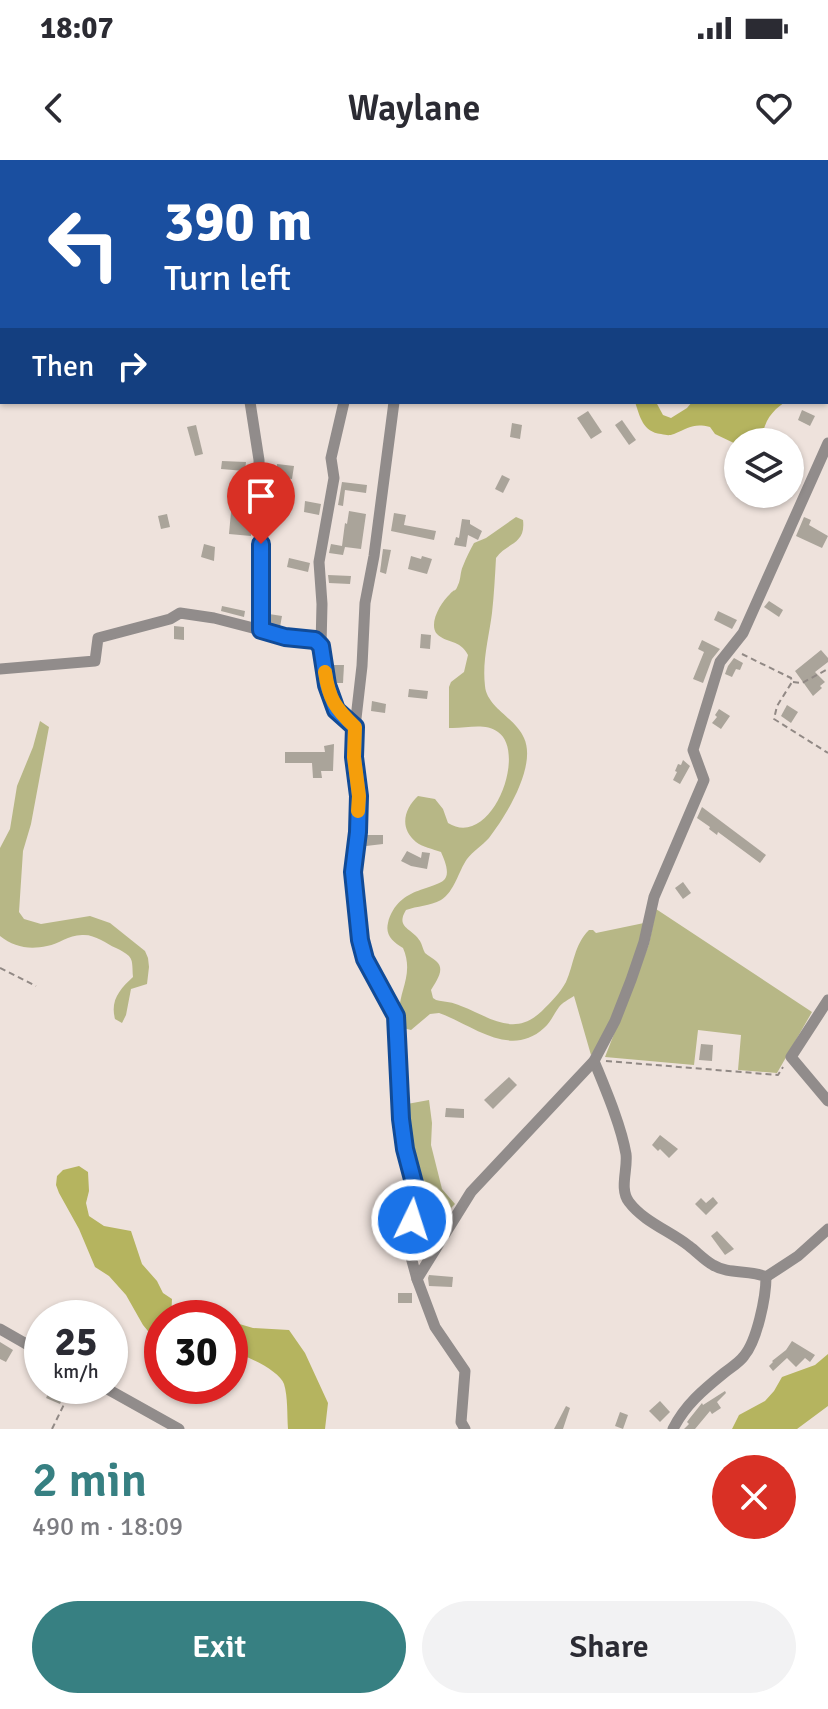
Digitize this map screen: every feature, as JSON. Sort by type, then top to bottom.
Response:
[{"type":"street","points":[[250,404],[259,460],[261,630]]},
{"type":"street","points":[[344,404],[331,458],[334,478],[319,562],[321,646],[327,685],[336,710],[355,727]]},
{"type":"street","points":[[394,404],[365,603],[355,727],[354,757],[359,796],[353,872],[365,959],[396,1016],[401,1119],[405,1149],[419,1202],[406,1239],[435,1327],[465,1371],[461,1422],[465,1429]]},
{"type":"street","points":[[417,1279],[471,1192],[594,1061],[615,1021],[644,942],[654,897],[704,780],[693,750],[720,662],[743,633],[828,443]]},
{"type":"street","points":[[0,669],[95,661],[98,638],[170,619],[180,613],[214,618],[285,637],[315,640],[321,646]]},
{"type":"street","points":[[828,1000],[791,1057],[828,1101]]},
{"type":"street","points":[[594,1061],[626,1155],[624,1184],[627,1200],[645,1218],[688,1245],[715,1267],[766,1277]]},
{"type":"street","points":[[766,1277],[798,1256],[828,1229]]},
{"type":"street","points":[[673,1429],[693,1399],[743,1357],[751,1344],[766,1277]]},
{"type":"street","points":[[0,1329],[24,1343]]},
{"type":"street","points":[[128,1401],[179,1429]]},
{"type":"path","points":[[730,648],[789,675],[792,682]]},
{"type":"path","points":[[792,682],[802,683],[828,669]]},
{"type":"path","points":[[792,682],[777,706],[774,719],[828,753]]},
{"type":"path","points":[[0,968],[36,986]]},
{"type":"path","points":[[594,1061],[778,1075],[791,1057]]},
{"type":"path","points":[[52,1429],[64,1404]]},
{"type":"green space","points":[[516,517],[523,520],[522,534],[496,558],[484,677],[491,701],[524,738],[527,749],[523,776],[503,817],[489,838],[467,859],[450,892],[437,902],[406,910],[402,921],[420,941],[425,953],[439,964],[439,975],[431,990],[433,998],[492,1020],[512,1024],[532,1019],[558,994],[566,982],[580,942],[589,930],[596,933],[644,923],[642,941],[602,1042],[591,1055],[574,996],[560,1006],[544,1028],[531,1037],[518,1040],[492,1037],[439,1013],[430,1014],[411,1030],[403,1028],[399,1007],[406,979],[406,959],[403,948],[393,941],[388,931],[393,910],[400,901],[442,881],[447,874],[441,852],[418,844],[407,831],[405,819],[413,801],[418,796],[435,799],[448,823],[464,828],[478,823],[491,812],[507,777],[509,759],[506,743],[498,732],[481,727],[449,728],[449,687],[464,672],[468,655],[461,646],[437,634],[434,625],[446,598],[457,587],[474,543]]},
{"type":"green space","points":[[40,721],[49,727],[23,851],[19,912],[24,919],[41,924],[90,916],[110,923],[145,951],[149,967],[147,984],[131,989],[122,1023],[115,1019],[114,1006],[120,991],[133,977],[129,956],[87,935],[72,936],[34,948],[16,945],[0,936],[0,848],[10,829],[17,786]]},
{"type":"green space","points":[[656,909],[812,1012],[777,1073],[738,1070],[741,1035],[698,1030],[694,1065],[605,1057],[649,944]]},
{"type":"green space","points":[[429,1100],[431,1145],[442,1189],[455,1204],[441,1218],[430,1204],[408,1127],[407,1104]]},
{"type":"shaded area","points":[[636,404],[657,404],[663,415],[671,418],[690,404],[782,404],[768,419],[764,428],[724,428],[724,438],[710,427],[691,427],[670,435],[655,433],[643,423]]},
{"type":"shaded area","points":[[79,1166],[88,1172],[86,1203],[89,1216],[104,1226],[131,1231],[142,1264],[163,1293],[172,1299],[144,1300],[144,1326],[126,1295],[109,1276],[95,1267],[56,1185],[57,1176],[63,1170]]},
{"type":"shaded area","points":[[248,1327],[289,1330],[305,1353],[328,1403],[325,1429],[288,1429],[284,1384],[261,1364],[248,1358]]},
{"type":"shaded area","points":[[828,1354],[828,1406],[797,1429],[732,1429],[739,1415],[765,1401],[782,1377],[815,1365]]},
{"type":"building","points":[[802,410],[815,416],[810,426],[798,420]]},
{"type":"building","points":[[588,411],[602,432],[591,439],[577,418]]},
{"type":"building","points":[[622,420],[636,440],[629,445],[615,425]]},
{"type":"building","points":[[512,423],[522,425],[520,439],[510,437]]},
{"type":"building","points":[[196,425],[203,454],[195,456],[187,427]]},
{"type":"building","points":[[222,461],[246,462],[245,471],[221,469]]},
{"type":"building","points":[[277,464],[294,466],[292,479],[276,477]]},
{"type":"building","points":[[502,475],[510,479],[503,493],[495,489]]},
{"type":"building","points":[[342,482],[367,485],[366,493],[345,490],[343,506],[338,505]]},
{"type":"building","points":[[232,501],[251,503],[251,536],[229,534]]},
{"type":"building","points":[[305,501],[321,504],[319,515],[304,512]]},
{"type":"building","points":[[270,506],[284,508],[282,519],[268,517]]},
{"type":"building","points":[[349,511],[366,514],[361,549],[345,547],[343,555],[329,553],[331,544],[342,546]]},
{"type":"building","points":[[394,513],[406,515],[404,525],[436,531],[434,540],[391,531]]},
{"type":"building","points":[[167,514],[170,527],[161,529],[158,516]]},
{"type":"building","points":[[804,517],[811,520],[809,525],[828,536],[822,548],[796,536]]},
{"type":"building","points":[[462,519],[470,520],[470,524],[482,531],[478,540],[468,535],[466,547],[454,545],[456,537],[459,538]]},
{"type":"building","points":[[204,544],[215,547],[214,561],[201,557]]},
{"type":"building","points":[[383,549],[391,550],[386,574],[380,572]]},
{"type":"building","points":[[411,556],[432,559],[427,574],[408,569]]},
{"type":"building","points":[[289,558],[310,563],[308,572],[287,567]]},
{"type":"building","points":[[328,575],[351,576],[350,584],[329,583]]},
{"type":"building","points":[[769,601],[783,610],[779,617],[764,607]]},
{"type":"building","points":[[222,606],[245,611],[244,617],[221,611]]},
{"type":"building","points":[[718,611],[737,620],[732,629],[714,620]]},
{"type":"building","points":[[269,614],[282,616],[280,627],[269,624]]},
{"type":"building","points":[[174,626],[184,627],[184,640],[174,639]]},
{"type":"building","points":[[421,634],[431,635],[430,649],[420,648]]},
{"type":"building","points":[[702,640],[720,649],[712,659],[703,683],[693,679],[704,652],[698,649]]},
{"type":"building","points":[[821,650],[828,662],[815,672],[825,682],[813,696],[795,671]]},
{"type":"building","points":[[734,658],[743,663],[732,677],[725,674]]},
{"type":"building","points":[[332,665],[344,665],[343,683],[335,683]]},
{"type":"building","points":[[409,689],[428,691],[427,699],[408,697]]},
{"type":"building","points":[[372,701],[386,704],[385,713],[371,711]]},
{"type":"building","points":[[787,705],[798,712],[791,723],[781,716]]},
{"type":"building","points":[[719,709],[730,716],[721,729],[712,723]]},
{"type":"building","points":[[334,744],[333,771],[321,771],[322,778],[313,778],[312,763],[285,763],[285,752],[325,752],[324,746]]},
{"type":"building","points":[[683,760],[690,766],[680,784],[673,780],[678,764],[681,765]]},
{"type":"building","points":[[702,807],[766,855],[760,863],[697,818]]},
{"type":"building","points":[[366,835],[383,835],[383,844],[366,846]]},
{"type":"building","points":[[407,851],[421,858],[422,852],[430,853],[427,869],[401,861]]},
{"type":"building","points":[[683,882],[691,893],[683,899],[675,888]]},
{"type":"building","points":[[701,1044],[713,1045],[712,1061],[699,1060]]},
{"type":"building","points":[[509,1077],[517,1085],[493,1109],[484,1100]]},
{"type":"building","points":[[446,1108],[464,1109],[464,1118],[445,1117]]},
{"type":"building","points":[[660,1135],[678,1149],[669,1158],[652,1145]]},
{"type":"building","points":[[713,1197],[718,1203],[706,1215],[695,1204],[701,1198],[706,1203]]},
{"type":"building","points":[[717,1231],[734,1249],[725,1255],[711,1236]]},
{"type":"building","points":[[422,1236],[431,1239],[423,1253],[417,1248]]},
{"type":"building","points":[[429,1275],[453,1277],[452,1287],[429,1286]]},
{"type":"building","points":[[398,1293],[412,1293],[412,1303],[398,1303]]},
{"type":"building","points":[[792,1341],[815,1355],[810,1362],[805,1358],[796,1367],[787,1358],[773,1371],[769,1366],[772,1361]]},
{"type":"building","points":[[0,1342],[13,1350],[6,1362],[0,1359]]},
{"type":"building","points":[[725,1391],[717,1402],[721,1408],[712,1414],[710,1411],[695,1429],[684,1429],[702,1403]]},
{"type":"building","points":[[660,1401],[670,1412],[660,1422],[649,1411]]},
{"type":"building","points":[[566,1406],[570,1408],[563,1429],[554,1429]]},
{"type":"building","points":[[620,1412],[628,1415],[623,1429],[615,1426]]},
{"type":"slow traffic","points":[[325,672],[336,710],[355,727],[358,811]]},
{"type":"route","points":[[261,544],[261,630],[285,637],[315,640],[321,646],[327,685],[336,710],[355,727],[354,757],[359,796],[353,872],[360,940],[374,979],[396,1016],[401,1119],[405,1149],[419,1202],[412,1220]]}]
